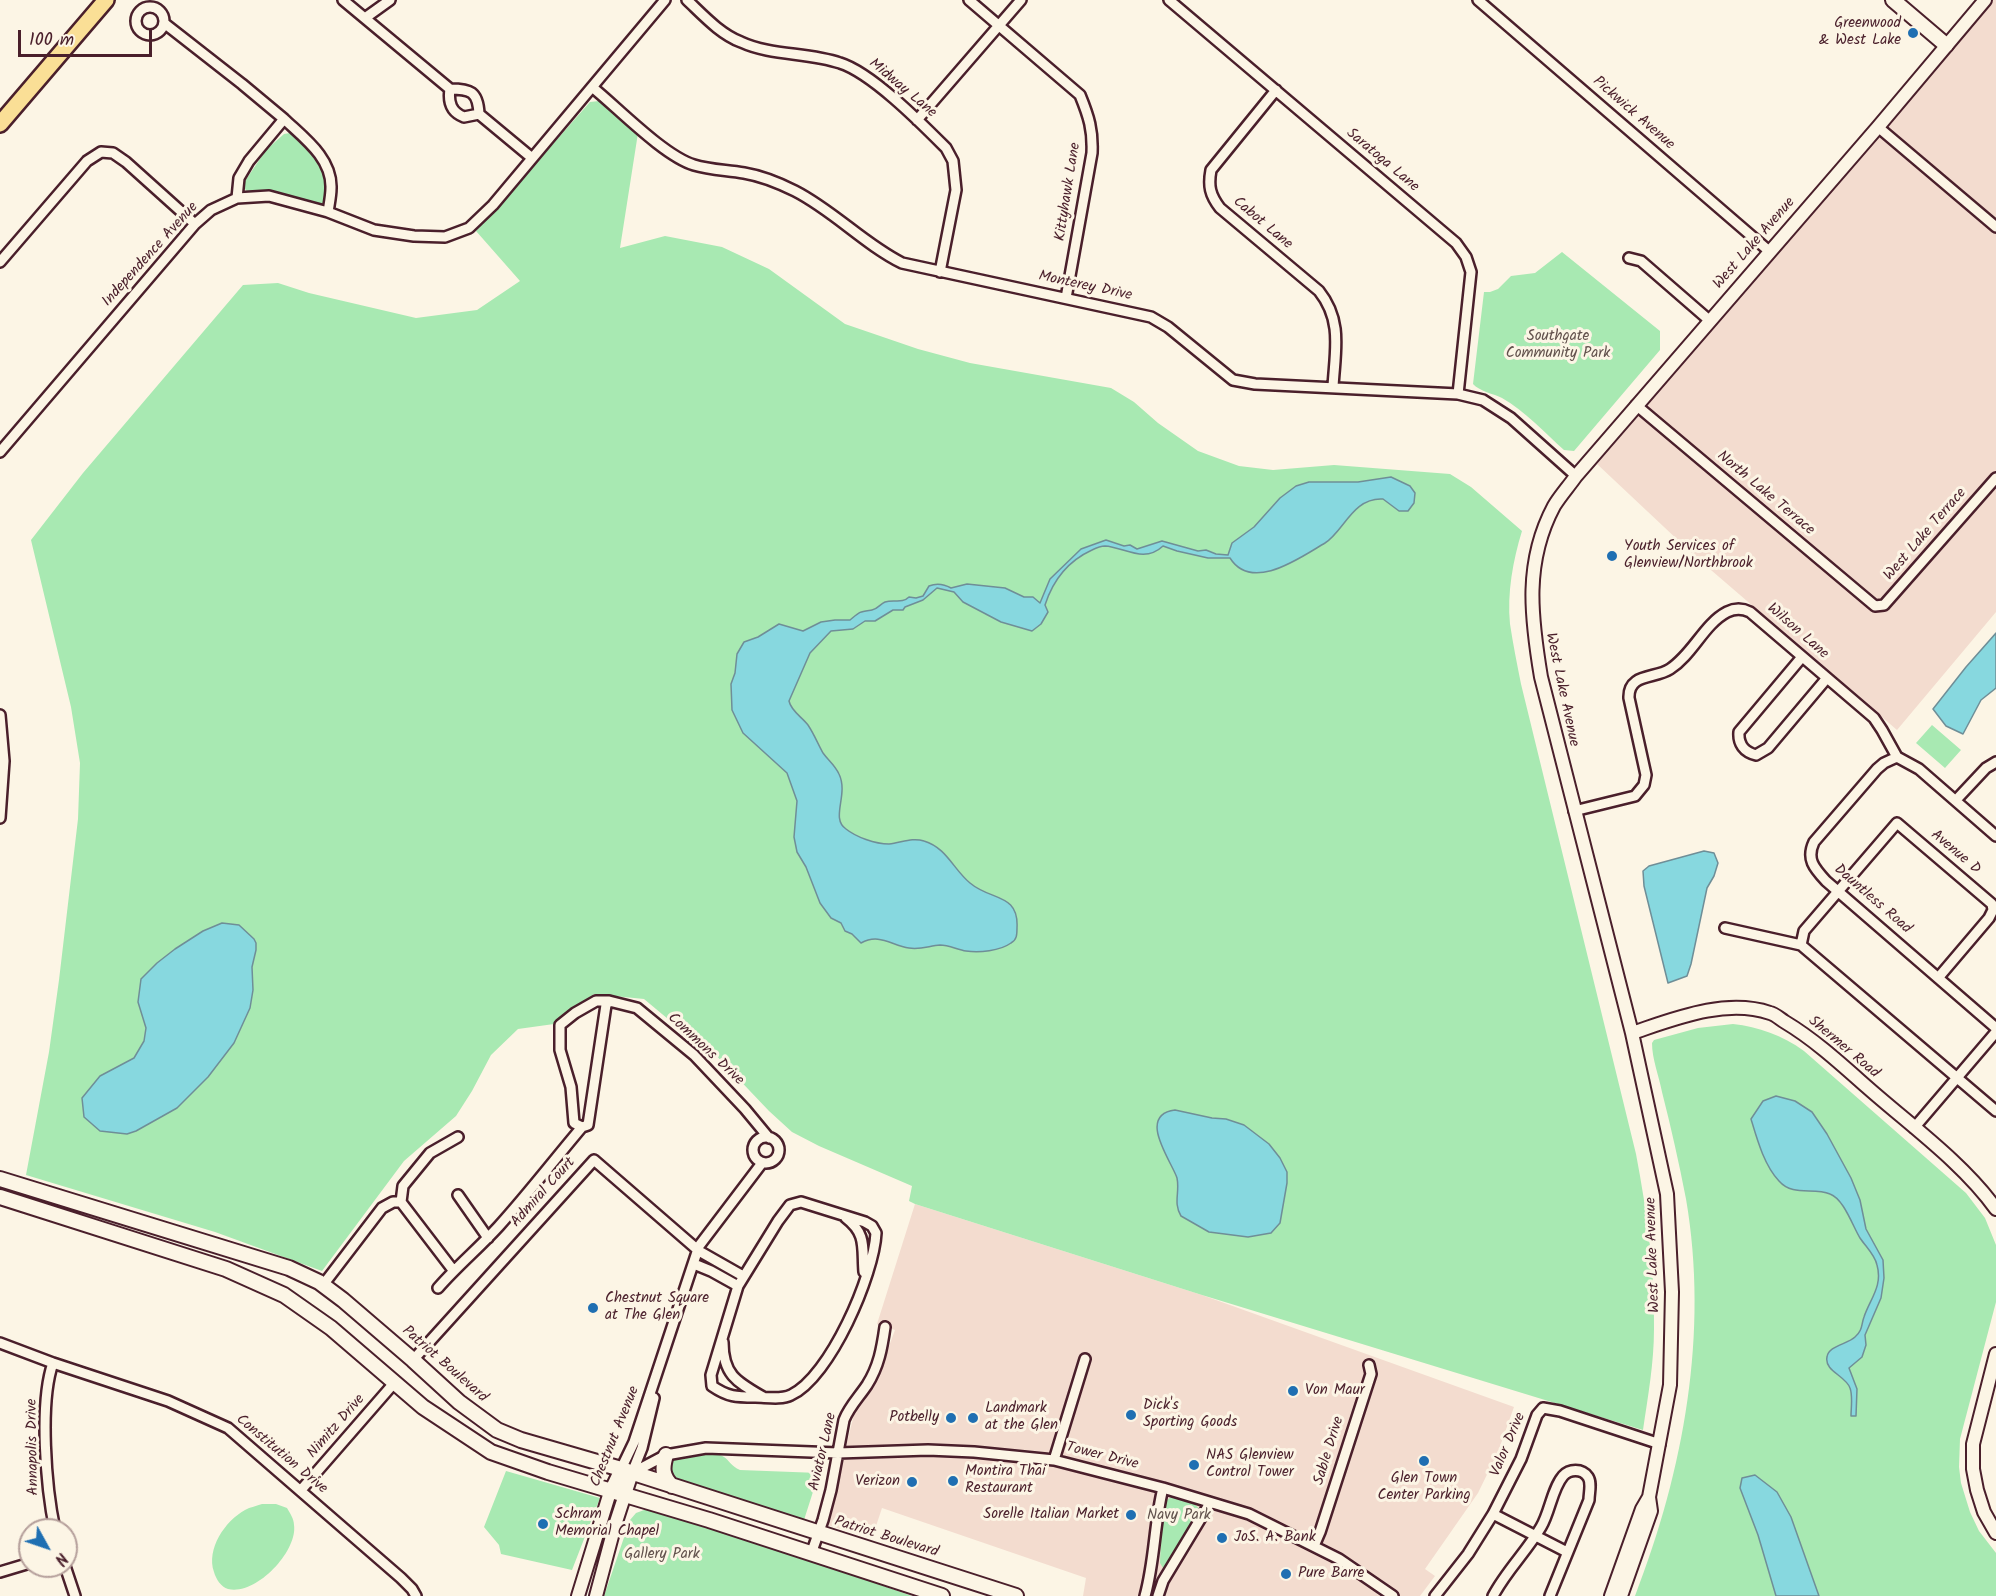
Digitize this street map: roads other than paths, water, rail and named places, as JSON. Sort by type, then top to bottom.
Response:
[{"type":"main road","points":[[0,108],[93,0]]},
{"type":"main road","points":[[0,124],[106,0]]},
{"type":"main road","points":[[1893,0],[1946,45]]},
{"type":"main road","name":"Patriot Boulevard","points":[[0,1179],[289,1268],[323,1285],[413,1359],[459,1402],[497,1430],[521,1440],[627,1471],[1016,1596]]},
{"type":"main road","points":[[0,1197],[226,1269],[284,1295],[331,1328],[423,1407],[491,1452],[610,1492],[709,1520],[942,1596]]},
{"type":"main road","points":[[666,1455],[663,1471],[665,1479],[672,1486]]},
{"type":"street","points":[[343,0],[450,89],[469,90],[474,94],[479,114],[532,158]]},
{"type":"street","points":[[365,18],[390,0]]},
{"type":"street","name":"Independence Avenue","points":[[0,452],[195,224],[211,210],[237,198],[269,196],[328,212],[374,230],[414,236],[445,237],[470,228],[493,205],[666,0]]},
{"type":"street","name":"Midway Lane","points":[[687,0],[725,34],[742,43],[839,62],[857,71],[878,86],[946,148],[953,160],[956,190],[940,272]]},
{"type":"street","name":"Kittyhawk Lane","points":[[969,0],[1080,95],[1089,115],[1093,134],[1092,153],[1065,298]]},
{"type":"street","points":[[917,120],[1021,0]]},
{"type":"street","name":"Saratoga Lane","points":[[1169,0],[1456,243],[1466,256],[1471,272],[1458,394]]},
{"type":"street","name":"Pickwick Avenue","points":[[1479,0],[1769,251]]},
{"type":"street","name":"West Lake Avenue","points":[[1622,1596],[1651,1511],[1649,1497],[1670,1377],[1672,1292],[1667,1194],[1632,1033],[1541,677],[1533,628],[1532,576],[1541,541],[1554,506],[1576,476],[1985,0]]},
{"type":"street","points":[[164,23],[242,84],[313,145],[327,166],[332,187],[328,212]]},
{"type":"street","name":"Monterey Drive","points":[[592,87],[676,157],[692,165],[746,173],[774,181],[828,211],[890,257],[911,267],[1151,317],[1168,327],[1233,380],[1255,384],[1458,394],[1483,400],[1511,418],[1576,476]]},
{"type":"street","points":[[450,89],[449,101],[453,111],[464,117],[479,114]]},
{"type":"street","name":"Cabot Lane","points":[[1276,90],[1211,170],[1208,185],[1212,198],[1220,208],[1319,291],[1328,302],[1335,318],[1336,334],[1333,387]]},
{"type":"street","points":[[237,198],[238,178],[284,119]]},
{"type":"street","points":[[1878,127],[1996,227]]},
{"type":"street","points":[[0,262],[87,161],[101,152],[113,153],[126,162],[195,224]]},
{"type":"street","points":[[1629,258],[1641,261],[1709,320]]},
{"type":"street","name":"North Lake Terrace","points":[[1636,405],[1875,606]]},
{"type":"street","name":"West Lake Terrace","points":[[1875,606],[1884,605],[1996,477]]},
{"type":"street","name":"Wilson Lane","points":[[1574,811],[1635,796],[1641,790],[1646,774],[1629,691],[1641,677],[1663,673],[1676,665],[1722,615],[1736,609],[1750,612],[1874,718],[1897,757]]},
{"type":"street","points":[[1802,657],[1739,732],[1740,743],[1747,752],[1756,754],[1768,748],[1827,678]]},
{"type":"street","points":[[0,716],[4,761],[0,818]]},
{"type":"street","points":[[1897,757],[1919,769],[1996,836]]},
{"type":"street","name":"Dauntless Road","points":[[1897,757],[1884,762],[1877,769],[1812,845],[1810,855],[1813,867],[1996,1030]]},
{"type":"street","points":[[1956,800],[1986,768],[1996,762]]},
{"type":"street","name":"Avenue D","points":[[1838,891],[1897,823],[1992,903],[1993,910],[1989,918],[1938,978]]},
{"type":"street","points":[[1802,945],[1804,931],[1838,891]]},
{"type":"street","points":[[1725,928],[1802,945],[1996,1111]]},
{"type":"street","points":[[582,1127],[574,1123],[571,1087],[560,1050],[560,1025],[596,1001],[609,1001]]},
{"type":"street","points":[[438,1288],[453,1270],[488,1238],[582,1127],[588,1125],[606,1005],[609,1001]]},
{"type":"street","name":"Commons Drive","points":[[609,1001],[637,1008],[694,1055],[769,1138]]},
{"type":"street","name":"Shermer Road","points":[[1632,1033],[1704,1011],[1738,1008],[1771,1013],[1809,1038],[1914,1128],[1984,1192],[1996,1209]]},
{"type":"street","points":[[1914,1128],[1996,1030]]},
{"type":"street","points":[[453,1270],[401,1202],[403,1186],[430,1153],[458,1137]]},
{"type":"street","points":[[762,1162],[755,1157],[753,1149],[757,1141],[769,1138]]},
{"type":"street","name":"Chestnut Avenue","points":[[596,1596],[624,1496],[634,1442],[699,1246],[762,1162],[770,1162],[778,1154],[776,1142],[769,1138]]},
{"type":"street","name":"Admiral Court","points":[[413,1359],[594,1160],[699,1251],[743,1276]]},
{"type":"street","points":[[458,1195],[488,1238]]},
{"type":"street","points":[[323,1285],[382,1208],[393,1202],[401,1202]]},
{"type":"street","points":[[801,1202],[842,1215],[872,1226],[876,1233],[876,1242],[852,1315],[840,1339],[804,1387],[789,1396],[735,1397],[724,1394],[712,1386],[711,1375],[738,1286],[761,1246],[790,1205],[801,1202]]},
{"type":"street","points":[[842,1215],[852,1222],[864,1241],[865,1278]]},
{"type":"street","points":[[694,1264],[738,1286]]},
{"type":"street","name":"Aviator Lane","points":[[811,1554],[831,1490],[848,1410],[875,1370],[881,1353],[885,1326]]},
{"type":"street","points":[[723,1337],[723,1353],[728,1371],[739,1384],[763,1397]]},
{"type":"street","name":"Constitution Drive","points":[[0,1343],[168,1401],[228,1428],[401,1578],[416,1595]]},
{"type":"street","points":[[1996,1354],[1973,1444],[1973,1469],[1984,1512],[1996,1533]]},
{"type":"street","points":[[1054,1460],[1085,1359]]},
{"type":"street","name":"Annapolis Drive","points":[[53,1363],[47,1394],[46,1450],[53,1518]]},
{"type":"street","name":"Sable Drive","points":[[1314,1546],[1371,1374],[1369,1365]]},
{"type":"street","name":"Nimitz Drive","points":[[301,1490],[395,1382]]},
{"type":"street","name":"Valor Drive","points":[[1435,1596],[1468,1554],[1493,1514],[1521,1459],[1537,1415],[1543,1408],[1560,1411],[1660,1444]]},
{"type":"street","name":"Tower Drive","points":[[627,1471],[666,1455],[706,1448],[838,1453],[928,1450],[1054,1460],[1163,1488],[1249,1514],[1314,1546],[1369,1578],[1393,1596]]},
{"type":"street","points":[[1493,1596],[1499,1584],[1543,1525],[1564,1475],[1573,1470],[1582,1472],[1588,1477],[1589,1500],[1550,1596]]},
{"type":"street","name":"Chestnut Avenue","points":[[578,1596],[610,1492],[627,1471]]},
{"type":"street","points":[[1145,1596],[1152,1570],[1157,1513],[1163,1488]]},
{"type":"street","name":"West Lake Avenue","points":[[1611,1596],[1641,1509],[1649,1497]]},
{"type":"street","points":[[1158,1596],[1168,1572],[1210,1503]]},
{"type":"street","points":[[1493,1514],[1567,1552]]},
{"type":"street","points":[[0,1572],[18,1567]]},
{"type":"street","points":[[1152,1570],[1168,1572]]},
{"type":"street","points":[[69,1578],[75,1596]]},
{"type":"water","points":[[1391,477],[1410,486],[1415,493],[1414,503],[1408,511],[1399,511],[1383,499],[1364,503],[1356,509],[1332,538],[1277,569],[1251,572],[1239,568],[1230,558],[1208,558],[1163,546],[1149,554],[1141,554],[1103,546],[1083,554],[1062,572],[1052,587],[1045,605],[1048,612],[1041,624],[1032,631],[1001,622],[963,602],[954,592],[937,588],[923,600],[903,610],[893,610],[875,621],[865,621],[853,629],[831,631],[810,653],[789,701],[794,711],[808,725],[823,753],[839,774],[842,782],[839,812],[842,824],[855,835],[878,843],[889,844],[915,840],[932,844],[970,883],[1009,903],[1016,917],[1017,932],[1013,942],[989,951],[966,951],[940,945],[913,948],[879,939],[861,943],[845,931],[841,923],[831,918],[820,903],[806,867],[797,852],[794,837],[797,801],[787,773],[743,733],[732,710],[731,684],[737,654],[744,642],[758,637],[779,624],[803,631],[821,622],[850,620],[860,612],[874,609],[885,602],[923,596],[929,586],[934,584],[951,588],[967,584],[1005,588],[1024,597],[1033,597],[1040,603],[1050,579],[1081,549],[1106,540],[1124,546],[1130,545],[1137,549],[1162,541],[1198,551],[1206,550],[1228,555],[1232,543],[1254,527],[1280,498],[1296,486],[1309,482],[1358,482]]},
{"type":"water","points":[[1996,633],[1996,688],[1981,700],[1963,734],[1946,726],[1933,709]]},
{"type":"water","points":[[1704,851],[1714,853],[1718,863],[1707,888],[1691,964],[1687,976],[1668,983],[1644,886],[1643,871],[1649,866]]},
{"type":"water","points":[[222,923],[239,925],[256,943],[250,1008],[234,1043],[208,1077],[177,1108],[127,1134],[100,1131],[84,1117],[82,1098],[100,1076],[134,1058],[144,1041],[146,1028],[138,1002],[141,979],[175,949],[203,931]]},
{"type":"water","points":[[1776,1096],[1795,1101],[1812,1112],[1827,1134],[1851,1178],[1860,1200],[1866,1229],[1883,1260],[1884,1278],[1881,1298],[1865,1335],[1866,1345],[1862,1357],[1849,1368],[1857,1389],[1856,1416],[1851,1416],[1850,1388],[1829,1366],[1827,1357],[1831,1350],[1852,1339],[1859,1332],[1877,1286],[1876,1261],[1860,1238],[1840,1201],[1824,1192],[1790,1189],[1779,1181],[1769,1167],[1751,1119],[1763,1101]]},
{"type":"water","points":[[1175,1110],[1226,1119],[1244,1125],[1269,1144],[1280,1158],[1287,1172],[1287,1183],[1280,1223],[1271,1233],[1248,1237],[1209,1232],[1181,1216],[1177,1207],[1177,1178],[1159,1140],[1157,1129],[1158,1120],[1164,1114]]},
{"type":"water","points":[[1755,1475],[1777,1492],[1791,1517],[1819,1596],[1776,1596],[1758,1535],[1740,1488],[1742,1478]]},
{"type":"place","name":"Greenwood & West Lake","points":[[1913,33]]},
{"type":"place","name":"Youth Services of Glenview/Northbrook","points":[[1612,556]]},
{"type":"place","name":"Chestnut Square at The Glen","points":[[593,1308]]},
{"type":"place","name":"Von Maur","points":[[1293,1391]]},
{"type":"place","name":"Dick's Sporting Goods","points":[[1131,1415]]},
{"type":"place","name":"Potbelly","points":[[951,1418]]},
{"type":"place","name":"Landmark at the Glen","points":[[973,1418]]},
{"type":"place","name":"Glen Town Center Parking","points":[[1424,1461]]},
{"type":"place","name":"NAS Glenview Control Tower","points":[[1194,1465]]},
{"type":"place","name":"Montira Thai Restaurant","points":[[953,1481]]},
{"type":"place","name":"Verizon","points":[[912,1482]]},
{"type":"place","name":"Sorelle Italian Market","points":[[1131,1515]]},
{"type":"place","name":"Schram Memorial Chapel","points":[[543,1524]]},
{"type":"place","name":"JoS. A. Bank","points":[[1222,1538]]},
{"type":"place","name":"Pure Barre","points":[[1286,1574]]},
{"type":"park label","name":"Southgate Community Park","points":[[1558,346]]},
{"type":"park label","name":"Navy Park","points":[[1179,1516]]},
{"type":"park label","name":"Gallery Park","points":[[662,1555]]}]
